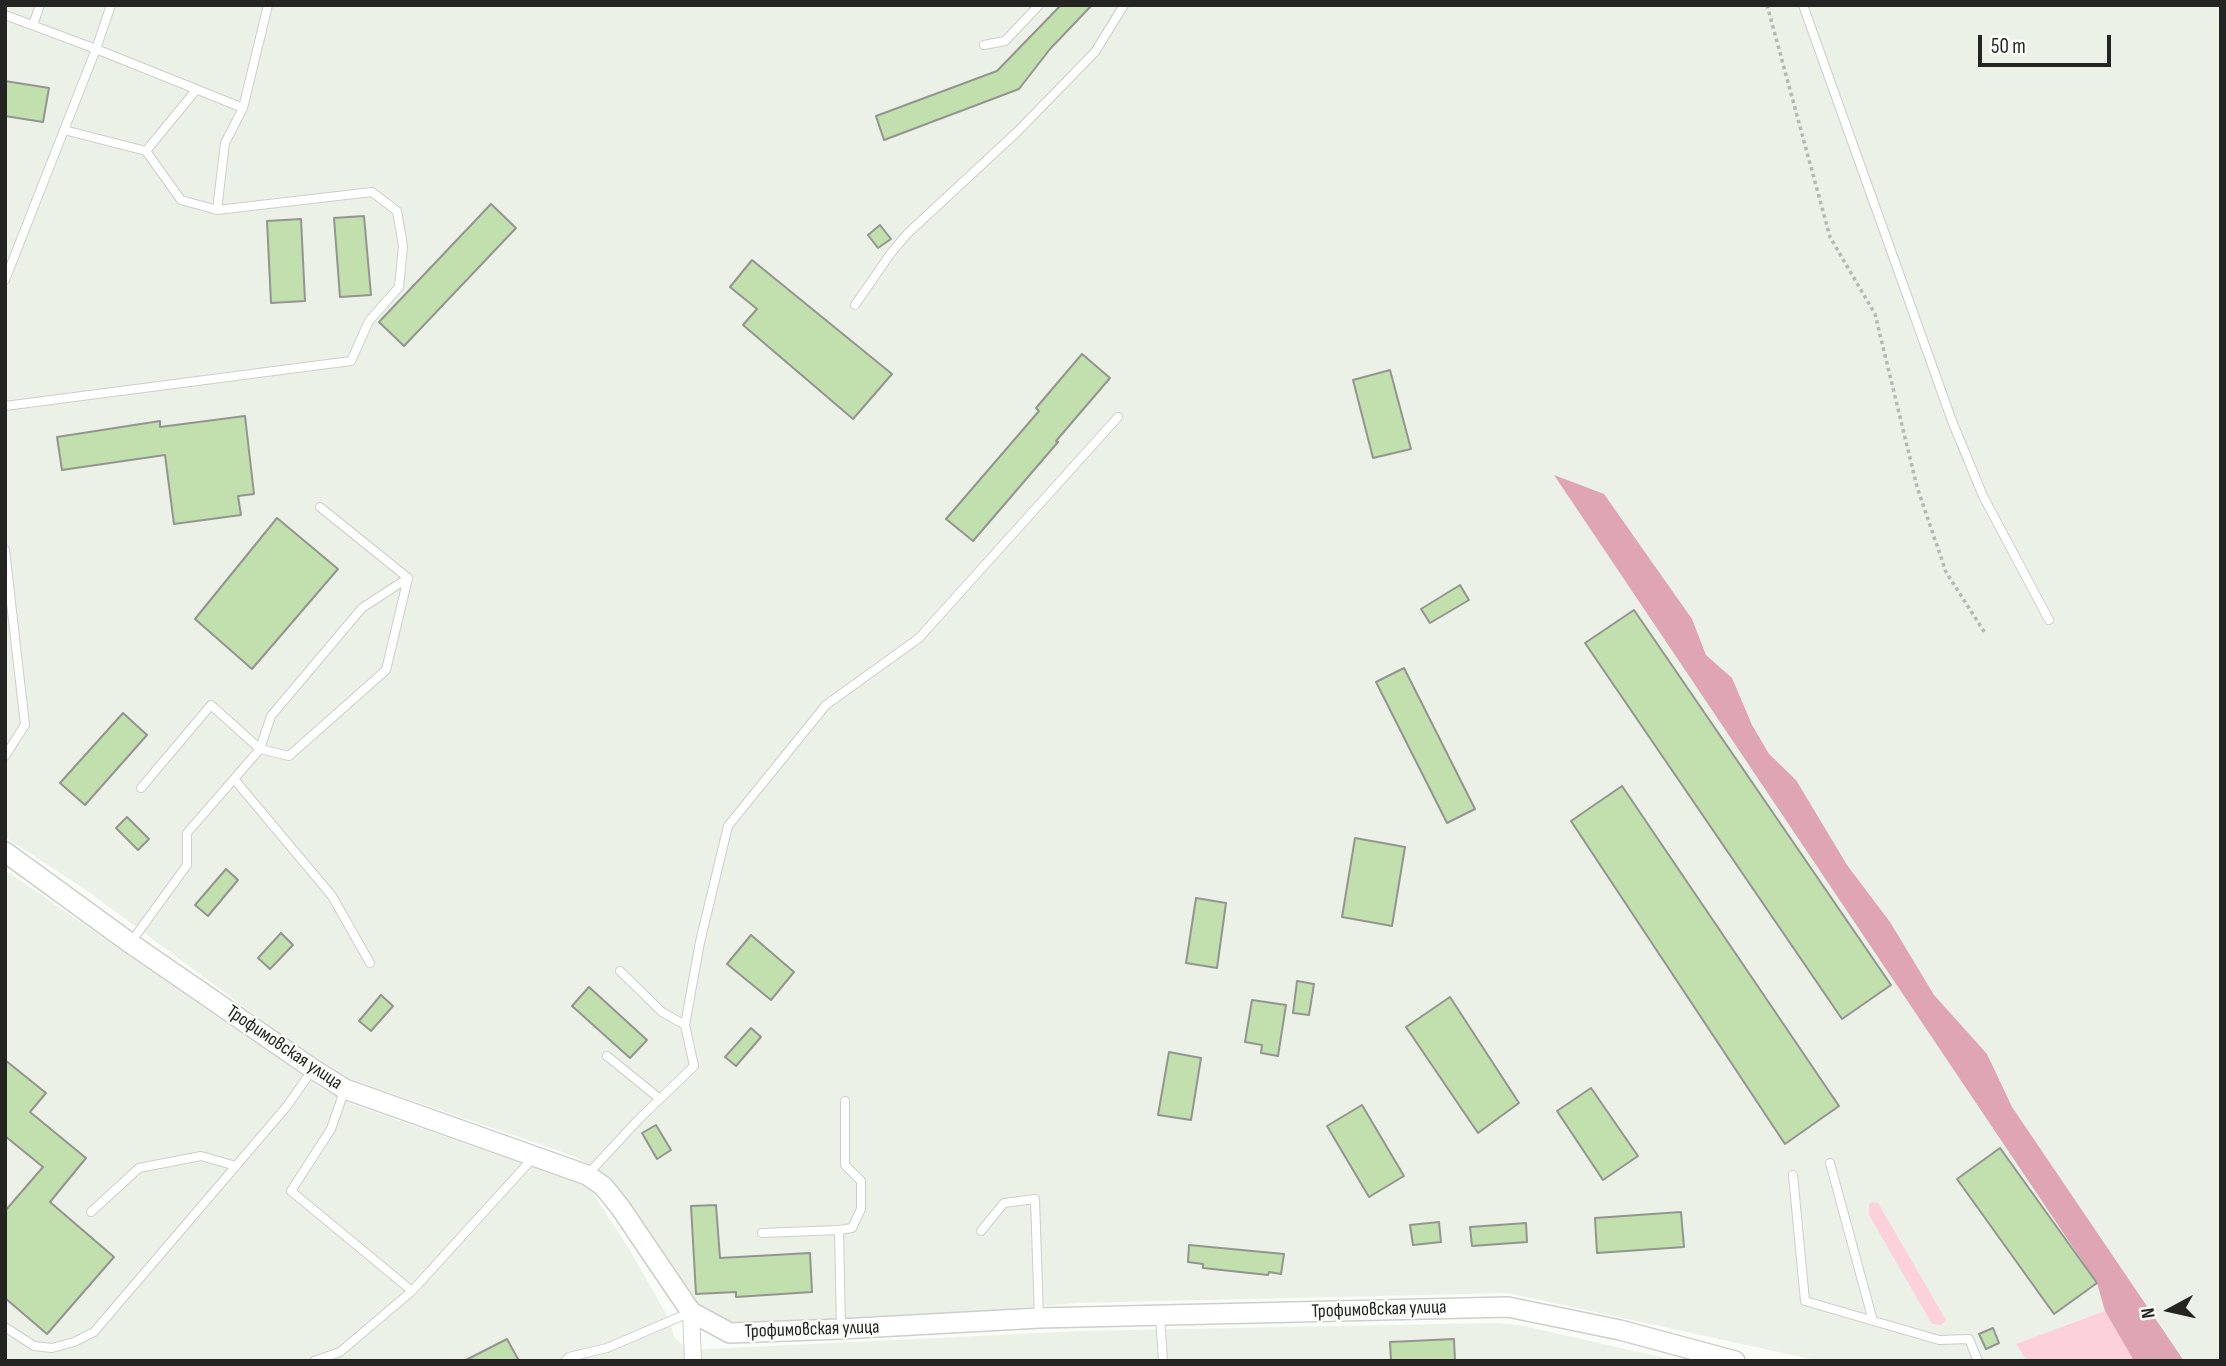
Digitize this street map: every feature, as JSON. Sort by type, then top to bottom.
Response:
[{"type":"street","name":"Трофимовская улица","points":[[5,852],[131,943],[345,1089],[587,1175],[603,1186],[620,1207],[691,1312],[730,1333],[1039,1318],[1508,1307],[1620,1330],[1735,1361]]},
{"type":"street","points":[[691,1312],[693,1361]]},
{"type":"lane","points":[[33,25],[40,5]]},
{"type":"lane","points":[[5,280],[111,5]]},
{"type":"lane","points":[[217,210],[225,143],[243,108],[268,5]]},
{"type":"lane","points":[[984,45],[1005,41],[1039,5]]},
{"type":"lane","points":[[855,305],[907,234],[1017,132],[1095,52],[1124,5]]},
{"type":"lane","points":[[1803,5],[1952,421],[1983,496],[2049,620]]},
{"type":"lane","points":[[5,15],[243,108]]},
{"type":"lane","points":[[146,151],[196,90]]},
{"type":"lane","points":[[5,406],[351,361],[369,321],[399,288],[403,246],[397,211],[372,192],[217,210],[181,200],[146,151],[64,130]]},
{"type":"lane","points":[[587,1175],[694,1066],[685,1025],[700,942],[728,827],[826,705],[919,638],[1118,416]]},
{"type":"lane","points":[[320,507],[408,578]]},
{"type":"lane","points":[[5,550],[25,725],[5,756]]},
{"type":"lane","points":[[131,943],[187,865],[187,833],[260,749],[271,716],[362,608],[408,578]]},
{"type":"lane","points":[[141,788],[211,705],[260,749],[289,756],[386,670],[408,578]]},
{"type":"lane","points":[[234,779],[332,896],[370,963]]},
{"type":"lane","points":[[620,971],[662,1012],[685,1025]]},
{"type":"lane","points":[[607,1056],[660,1099]]},
{"type":"lane","points":[[5,1327],[34,1346],[52,1348],[74,1342],[94,1332],[288,1106],[313,1069]]},
{"type":"lane","points":[[345,1089],[331,1129],[291,1191],[412,1291]]},
{"type":"lane","points":[[762,1233],[852,1228],[861,1209],[862,1181],[845,1165],[845,1101]]},
{"type":"lane","points":[[91,1212],[139,1168],[201,1156],[236,1166]]},
{"type":"lane","points":[[314,1361],[340,1352],[412,1291],[535,1156]]},
{"type":"lane","points":[[1830,1163],[1873,1321]]},
{"type":"lane","points":[[1793,1175],[1805,1301],[1939,1340],[1969,1339],[1978,1361]]},
{"type":"lane","points":[[981,1231],[1004,1203],[1035,1199],[1039,1318]]},
{"type":"lane","points":[[839,1230],[841,1329]]},
{"type":"lane","points":[[565,1361],[569,1357],[607,1348],[691,1312]]},
{"type":"lane","points":[[1160,1316],[1163,1361]]},
{"type":"path","points":[[1768,5],[1830,237],[1875,314],[1917,487],[1946,572],[1985,633]]},
{"type":"shaded area","points":[[5,5],[2221,5],[2221,1361],[1820,1361],[1508,1293],[1077,1303],[730,1333],[691,1312],[644,1226],[605,1174],[574,1156],[350,1079],[286,1038],[89,892],[5,837]]},
{"type":"shaded area","points":[[1554,475],[1604,494],[1692,619],[1706,655],[1732,678],[1752,725],[1769,754],[1796,780],[1847,865],[1890,922],[1934,995],[1987,1054],[2012,1107],[2184,1361],[2134,1361],[2105,1311],[2097,1283]]},
{"type":"shaded area","points":[[5,870],[319,1087],[354,1105],[589,1187],[669,1319],[674,1337],[688,1350],[1081,1331],[1497,1323],[1519,1325],[1679,1361],[5,1361]]},
{"type":"shaded area","points":[[1872,1202],[1878,1203],[1946,1320],[1941,1325],[1932,1324],[1869,1215],[1869,1205]]},
{"type":"shaded area","points":[[2105,1311],[2134,1361],[2027,1361],[2016,1344]]},
{"type":"building","points":[[1061,5],[1092,5],[1050,49],[1019,89],[884,140],[876,116],[997,71]]},
{"type":"building","points":[[5,81],[49,88],[43,122],[5,116]]},
{"type":"building","points":[[491,204],[516,228],[404,346],[379,322]]},
{"type":"building","points":[[364,216],[371,295],[340,297],[334,218]]},
{"type":"building","points":[[301,219],[305,301],[271,303],[267,221]]},
{"type":"building","points":[[880,225],[891,239],[878,248],[868,235]]},
{"type":"building","points":[[752,260],[892,374],[853,419],[743,325],[757,309],[730,287]]},
{"type":"building","points":[[1082,354],[1110,378],[973,541],[946,519],[1039,411],[1036,408]]},
{"type":"building","points":[[1390,370],[1411,449],[1373,458],[1353,380]]},
{"type":"building","points":[[245,416],[254,494],[238,496],[241,515],[174,524],[165,455],[62,470],[57,437],[160,421],[160,427]]},
{"type":"building","points":[[277,518],[338,569],[252,669],[195,619]]},
{"type":"building","points":[[1460,585],[1469,600],[1430,623],[1421,609]]},
{"type":"building","points":[[1634,610],[1891,985],[1842,1019],[1585,643]]},
{"type":"building","points":[[1404,668],[1475,809],[1447,823],[1376,682]]},
{"type":"building","points":[[123,713],[147,735],[85,805],[60,783]]},
{"type":"building","points":[[1622,786],[1839,1106],[1785,1144],[1571,821]]},
{"type":"building","points":[[127,817],[149,839],[138,850],[116,828]]},
{"type":"building","points":[[1355,838],[1405,847],[1392,926],[1342,917]]},
{"type":"building","points":[[226,869],[238,880],[208,916],[195,905]]},
{"type":"building","points":[[1196,898],[1226,903],[1217,968],[1186,963]]},
{"type":"building","points":[[281,933],[293,945],[270,969],[258,958]]},
{"type":"building","points":[[751,935],[794,972],[771,1000],[727,964]]},
{"type":"building","points":[[1297,981],[1314,984],[1309,1015],[1293,1013]]},
{"type":"building","points":[[589,987],[647,1040],[630,1058],[572,1006]]},
{"type":"building","points":[[381,995],[393,1006],[371,1031],[359,1021]]},
{"type":"building","points":[[1450,997],[1519,1103],[1478,1133],[1406,1027]]},
{"type":"building","points":[[1252,1000],[1286,1005],[1278,1056],[1261,1053],[1262,1045],[1245,1042]]},
{"type":"building","points":[[751,1028],[761,1037],[736,1066],[725,1057]]},
{"type":"building","points":[[1169,1052],[1201,1058],[1191,1120],[1158,1115]]},
{"type":"building","points":[[5,1060],[46,1093],[30,1112],[86,1158],[50,1202],[114,1257],[47,1334],[5,1298],[5,1211],[43,1167],[5,1136]]},
{"type":"building","points":[[1591,1088],[1638,1156],[1603,1180],[1557,1111]]},
{"type":"building","points":[[1362,1105],[1404,1176],[1369,1197],[1327,1126]]},
{"type":"building","points":[[656,1125],[671,1150],[657,1159],[642,1133]]},
{"type":"building","points":[[2000,1148],[2097,1283],[2054,1314],[1957,1179]]},
{"type":"building","points":[[716,1205],[720,1258],[810,1253],[812,1292],[736,1297],[736,1292],[696,1294],[691,1206]]},
{"type":"building","points":[[1681,1212],[1684,1247],[1597,1253],[1595,1218]]},
{"type":"building","points":[[1439,1222],[1441,1242],[1413,1245],[1410,1225]]},
{"type":"building","points":[[1526,1223],[1527,1242],[1472,1246],[1470,1227]]},
{"type":"building","points":[[1189,1245],[1284,1254],[1281,1274],[1203,1268],[1203,1264],[1188,1262]]},
{"type":"building","points":[[1993,1328],[1999,1343],[1986,1349],[1979,1334]]},
{"type":"building","points":[[507,1339],[519,1361],[464,1361]]},
{"type":"building","points":[[1454,1339],[1455,1361],[1391,1361],[1390,1342]]}]
